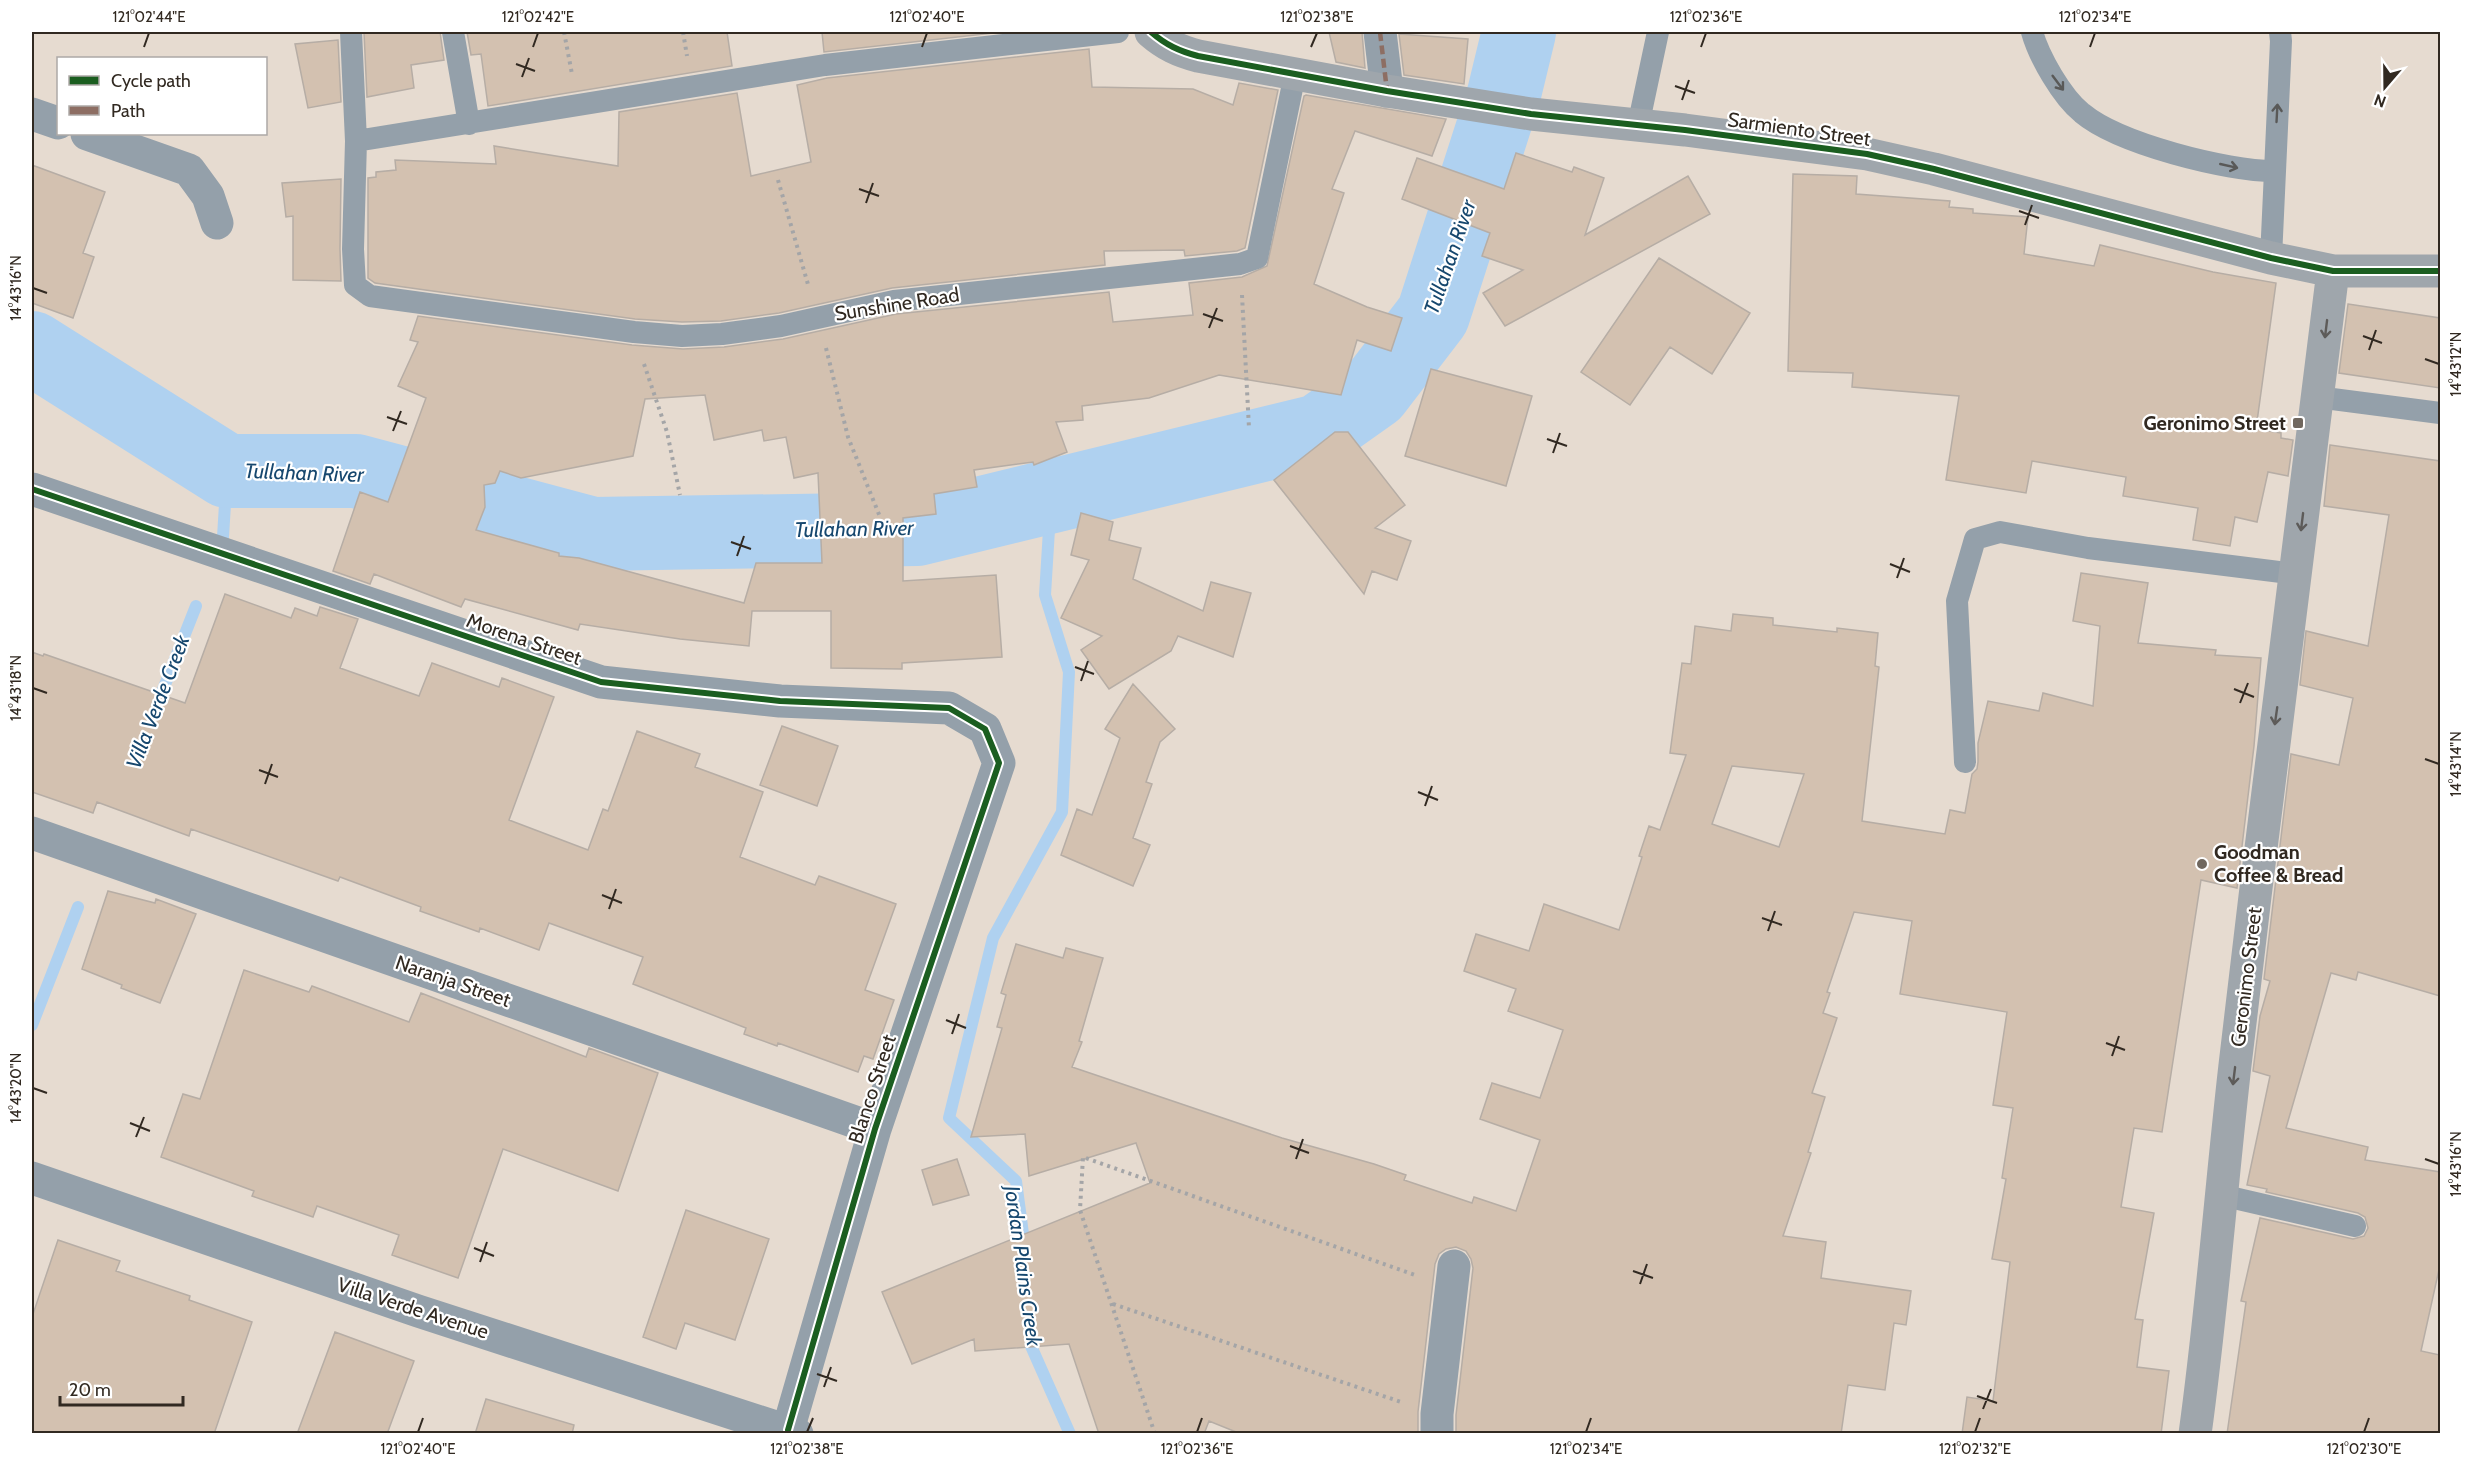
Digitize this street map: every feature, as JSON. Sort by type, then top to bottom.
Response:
[{"type":"street","name":"Sarmiento Street","points":[[1152,32],[1162,42],[1178,50],[1387,91],[1531,114],[1695,131],[1867,154],[1934,169],[2271,258],[2333,271],[2440,271]]},
{"type":"street","points":[[1380,32],[1387,91]]},
{"type":"street","points":[[32,114],[57,123]]},
{"type":"street","points":[[90,135],[189,170],[208,196],[217,223]]},
{"type":"street","name":"Geronimo Street","points":[[2195,1434],[2208,1337],[2221,1195],[2274,728],[2296,574],[2333,271]]},
{"type":"street","name":"Morena Street","points":[[32,489],[601,682],[780,701],[949,708],[985,729],[999,763]]},
{"type":"street","name":"Blanco Street","points":[[792,1432],[875,1129],[999,763]]},
{"type":"street","name":"Naranja Street","points":[[32,833],[875,1129]]},
{"type":"street","name":"Villa Verde Avenue","points":[[32,1178],[418,1311],[792,1432]]},
{"type":"street","points":[[1437,1424],[1453,1277]]},
{"type":"lane","points":[[351,32],[356,141],[825,65],[1118,32]]},
{"type":"lane","points":[[453,32],[469,124]]},
{"type":"lane","points":[[1638,126],[1658,32]]},
{"type":"lane","points":[[2032,32],[2053,78],[2082,113],[2119,134],[2176,154],[2251,171],[2274,171]]},
{"type":"lane","points":[[2271,258],[2280,32]]},
{"type":"lane","points":[[1240,264],[1257,258],[1295,74]]},
{"type":"lane","name":"Sunshine Road","points":[[356,141],[353,249],[355,285],[370,296],[634,332],[682,336],[722,334],[781,326],[894,302],[949,294],[1240,264]]},
{"type":"lane","points":[[2317,397],[2440,413]]},
{"type":"lane","points":[[1965,762],[1958,601],[1975,539],[2000,532],[2088,548],[2296,574]]},
{"type":"lane","points":[[2221,1195],[2355,1226]]},
{"type":"path","points":[[564,32],[578,104]]},
{"type":"path","points":[[778,180],[818,318],[848,437],[880,517]]},
{"type":"path","points":[[1240,264],[1249,428]]},
{"type":"path","points":[[634,332],[667,432],[680,495]]},
{"type":"path","points":[[1155,1434],[1080,1210],[1083,1157],[1453,1277]]},
{"type":"path","points":[[1113,1304],[1437,1424]]},
{"type":"building","points":[[364,32],[440,32],[444,60],[411,65],[414,88],[367,97]]},
{"type":"building","points":[[467,32],[727,32],[732,66],[488,106],[481,54],[471,55]]},
{"type":"building","points":[[822,32],[1002,32],[824,52]]},
{"type":"building","points":[[1329,32],[1362,32],[1365,68],[1336,62]]},
{"type":"building","points":[[1399,34],[1468,39],[1464,84],[1404,75]]},
{"type":"building","points":[[338,40],[341,102],[308,108],[295,44]]},
{"type":"building","points":[[1089,49],[1092,87],[1193,89],[1233,105],[1239,83],[1278,90],[1245,248],[1237,251],[1185,256],[1184,250],[1104,251],[1105,265],[892,288],[779,313],[721,321],[682,322],[635,319],[375,283],[368,278],[368,178],[376,177],[376,172],[396,170],[395,160],[496,164],[494,146],[618,166],[619,112],[737,93],[751,176],[811,162],[797,85],[827,78]]},
{"type":"building","points":[[1304,96],[1446,119],[1432,156],[1355,131],[1332,189],[1344,193],[1314,284],[1367,307],[1402,318],[1391,351],[1357,340],[1341,395],[1219,375],[1149,398],[1082,406],[1083,420],[1056,422],[1067,452],[1034,465],[1033,462],[974,470],[977,487],[934,494],[936,514],[903,518],[903,581],[996,575],[1002,657],[902,663],[902,669],[831,668],[831,611],[752,611],[749,646],[680,639],[580,624],[578,630],[465,599],[461,607],[374,574],[370,584],[333,571],[360,492],[388,502],[426,398],[398,386],[418,342],[410,340],[418,316],[632,345],[683,349],[724,347],[783,339],[896,314],[1109,292],[1113,322],[1193,315],[1189,283],[1242,277],[1267,266]],"holes":[[[705,395],[714,440],[762,430],[764,441],[786,437],[794,478],[818,473],[822,563],[756,563],[744,603],[579,558],[559,556],[559,553],[476,530],[485,507],[484,485],[495,483],[500,471],[521,478],[633,456],[645,399]]]},
{"type":"building","points":[[1516,153],[1572,172],[1574,167],[1604,178],[1585,235],[1688,176],[1710,214],[1505,326],[1483,293],[1523,270],[1482,256],[1490,233],[1402,199],[1417,158],[1504,189]]},
{"type":"building","points":[[32,165],[105,192],[83,253],[94,257],[73,318],[32,303]]},
{"type":"building","points":[[1793,174],[1857,176],[1856,194],[1950,201],[1949,207],[1973,209],[1973,213],[2028,217],[2024,254],[2094,266],[2100,245],[2213,272],[2276,283],[2256,429],[2281,433],[2281,438],[2293,440],[2288,476],[2268,472],[2257,522],[2235,517],[2230,546],[2193,540],[2198,508],[2123,496],[2126,477],[2032,461],[2026,493],[1946,480],[1959,396],[1852,387],[1853,373],[1788,371]]},
{"type":"building","points":[[341,179],[341,281],[293,280],[293,216],[286,217],[282,183]]},
{"type":"building","points":[[1659,258],[1750,313],[1712,374],[1670,347],[1630,405],[1581,372]]},
{"type":"building","points":[[2348,304],[2440,318],[2440,388],[2339,373]]},
{"type":"building","points":[[1431,369],[1532,396],[1506,486],[1405,456]]},
{"type":"building","points":[[1335,432],[1348,432],[1405,505],[1375,528],[1411,541],[1397,580],[1372,571],[1364,594],[1274,480]]},
{"type":"building","points":[[2330,445],[2440,461],[2440,996],[2358,972],[2356,980],[2331,973],[2286,1128],[2368,1147],[2365,1160],[2440,1172],[2440,1265],[2421,1351],[2440,1355],[2440,1434],[2227,1434],[2246,1302],[2241,1301],[2260,1218],[2353,1239],[2364,1236],[2368,1228],[2365,1217],[2358,1213],[2266,1192],[2267,1189],[2247,1185],[2270,1076],[2253,1071],[2260,1016],[2270,981],[2264,979],[2291,754],[2339,765],[2353,698],[2300,685],[2306,631],[2368,646],[2389,515],[2324,506]]},
{"type":"building","points":[[1081,513],[1113,522],[1109,540],[1141,548],[1133,579],[1203,611],[1211,582],[1251,593],[1233,657],[1178,636],[1171,651],[1109,689],[1081,650],[1102,636],[1061,618],[1089,560],[1071,555]]},
{"type":"building","points":[[2081,573],[2148,583],[2138,643],[2216,650],[2215,655],[2261,658],[2254,746],[2237,888],[2201,880],[2162,1132],[2134,1128],[2121,1207],[2154,1213],[2135,1319],[2143,1320],[2137,1367],[2169,1371],[2161,1434],[1962,1434],[1967,1397],[1993,1401],[2010,1262],[1992,1259],[2006,1179],[2002,1178],[2013,1108],[1993,1105],[2007,1012],[1900,994],[1912,921],[1854,912],[1827,992],[1830,993],[1823,1013],[1837,1018],[1812,1093],[1825,1097],[1808,1152],[1811,1153],[1783,1236],[1826,1242],[1821,1278],[1911,1291],[1906,1325],[1894,1323],[1885,1390],[1848,1385],[1841,1434],[1456,1434],[1456,1415],[1473,1268],[1466,1251],[1456,1247],[1446,1249],[1439,1254],[1435,1264],[1418,1412],[1418,1434],[1241,1434],[1209,1421],[1204,1434],[1099,1434],[1069,1344],[975,1351],[974,1339],[912,1364],[882,1292],[1150,1183],[1136,1143],[1029,1176],[1025,1134],[971,1137],[1002,1028],[997,1027],[1006,995],[1001,993],[1016,944],[1063,958],[1066,948],[1103,958],[1079,1041],[1082,1042],[1072,1067],[1282,1138],[1374,1164],[1406,1175],[1404,1180],[1472,1203],[1474,1197],[1516,1211],[1540,1140],[1480,1119],[1492,1083],[1540,1098],[1563,1030],[1508,1011],[1516,989],[1464,971],[1476,934],[1529,951],[1544,904],[1619,930],[1642,857],[1639,856],[1649,826],[1660,830],[1686,755],[1670,753],[1682,663],[1691,664],[1695,626],[1731,631],[1733,614],[1773,618],[1773,625],[1837,632],[1837,628],[1878,633],[1875,666],[1879,667],[1862,821],[1945,834],[1950,810],[1965,813],[1972,774],[1977,769],[1978,743],[1988,701],[2039,711],[2043,693],[2093,706],[2100,626],[2073,621]],"holes":[[[1732,766],[1804,774],[1779,847],[1712,824]]]},
{"type":"building","points":[[225,594],[291,618],[295,608],[317,616],[320,607],[358,619],[340,668],[419,696],[432,663],[499,687],[502,678],[554,697],[509,820],[588,850],[603,809],[608,811],[637,731],[700,754],[695,767],[763,792],[740,857],[815,885],[819,876],[896,904],[865,990],[894,1000],[873,1059],[864,1056],[858,1072],[778,1043],[777,1046],[744,1034],[746,1028],[633,984],[643,957],[549,923],[539,950],[480,928],[479,932],[420,911],[421,907],[340,877],[338,881],[191,829],[189,836],[97,802],[93,813],[32,792],[32,652],[43,656],[44,654],[185,703]]},
{"type":"building","points":[[1133,684],[1175,729],[1160,742],[1146,782],[1152,784],[1133,838],[1150,845],[1133,886],[1061,855],[1077,809],[1092,815],[1120,738],[1105,729]]},
{"type":"building","points":[[782,726],[838,746],[817,806],[760,785]]},
{"type":"building","points":[[108,891],[155,903],[156,899],[196,914],[160,1003],[121,988],[122,985],[82,969]]},
{"type":"building","points":[[244,970],[309,992],[312,986],[409,1022],[421,993],[586,1057],[589,1048],[658,1073],[618,1191],[503,1149],[458,1278],[392,1255],[399,1235],[317,1206],[313,1217],[252,1196],[254,1191],[161,1157],[183,1094],[200,1099]]},
{"type":"building","points":[[957,1159],[969,1195],[933,1205],[922,1170]]},
{"type":"building","points":[[686,1210],[769,1239],[735,1340],[685,1323],[676,1349],[643,1337]]},
{"type":"building","points":[[58,1240],[120,1261],[116,1271],[190,1296],[189,1300],[252,1322],[214,1434],[32,1434],[32,1317]]},
{"type":"building","points":[[335,1332],[414,1361],[387,1434],[297,1434]]},
{"type":"building","points":[[486,1399],[574,1425],[572,1434],[475,1434]]},
{"type":"waterway","name":"Tullahan River","points":[[32,348],[227,471],[356,471],[593,534],[917,529],[1319,431],[1374,392],[1433,315],[1504,94],[1519,32]]},
{"type":"waterway","name":"Villa Verde Creek","points":[[223,537],[227,471]]},
{"type":"waterway","name":"Jordan Plains Creek","points":[[1025,1249],[1016,1181],[949,1118],[993,938],[1062,812],[1069,672],[1045,595],[1051,497]]},
{"type":"waterway","name":"Villa Verde Creek","points":[[155,710],[196,606]]},
{"type":"waterway","name":"Villa Verde Creek","points":[[32,1025],[78,907]]},
{"type":"waterway","name":"Jordan Plains Creek","points":[[1030,1332],[1031,1346],[1070,1434]]},
{"type":"marked path","points":[[1380,32],[1387,91]]},
{"type":"cycle path","points":[[1151,32],[1173,47],[1198,56],[1387,91],[1531,114],[1685,130],[1867,154],[1934,169],[2271,258],[2333,271],[2440,271]]},
{"type":"cycle path","points":[[32,489],[601,682],[780,701],[949,708],[985,729],[999,763],[875,1129],[788,1430]]},
{"type":"place","name":"Geronimo Street","points":[[2298,423]]},
{"type":"place","name":"Goodman Coffee & Bread","points":[[2202,864]]}]
